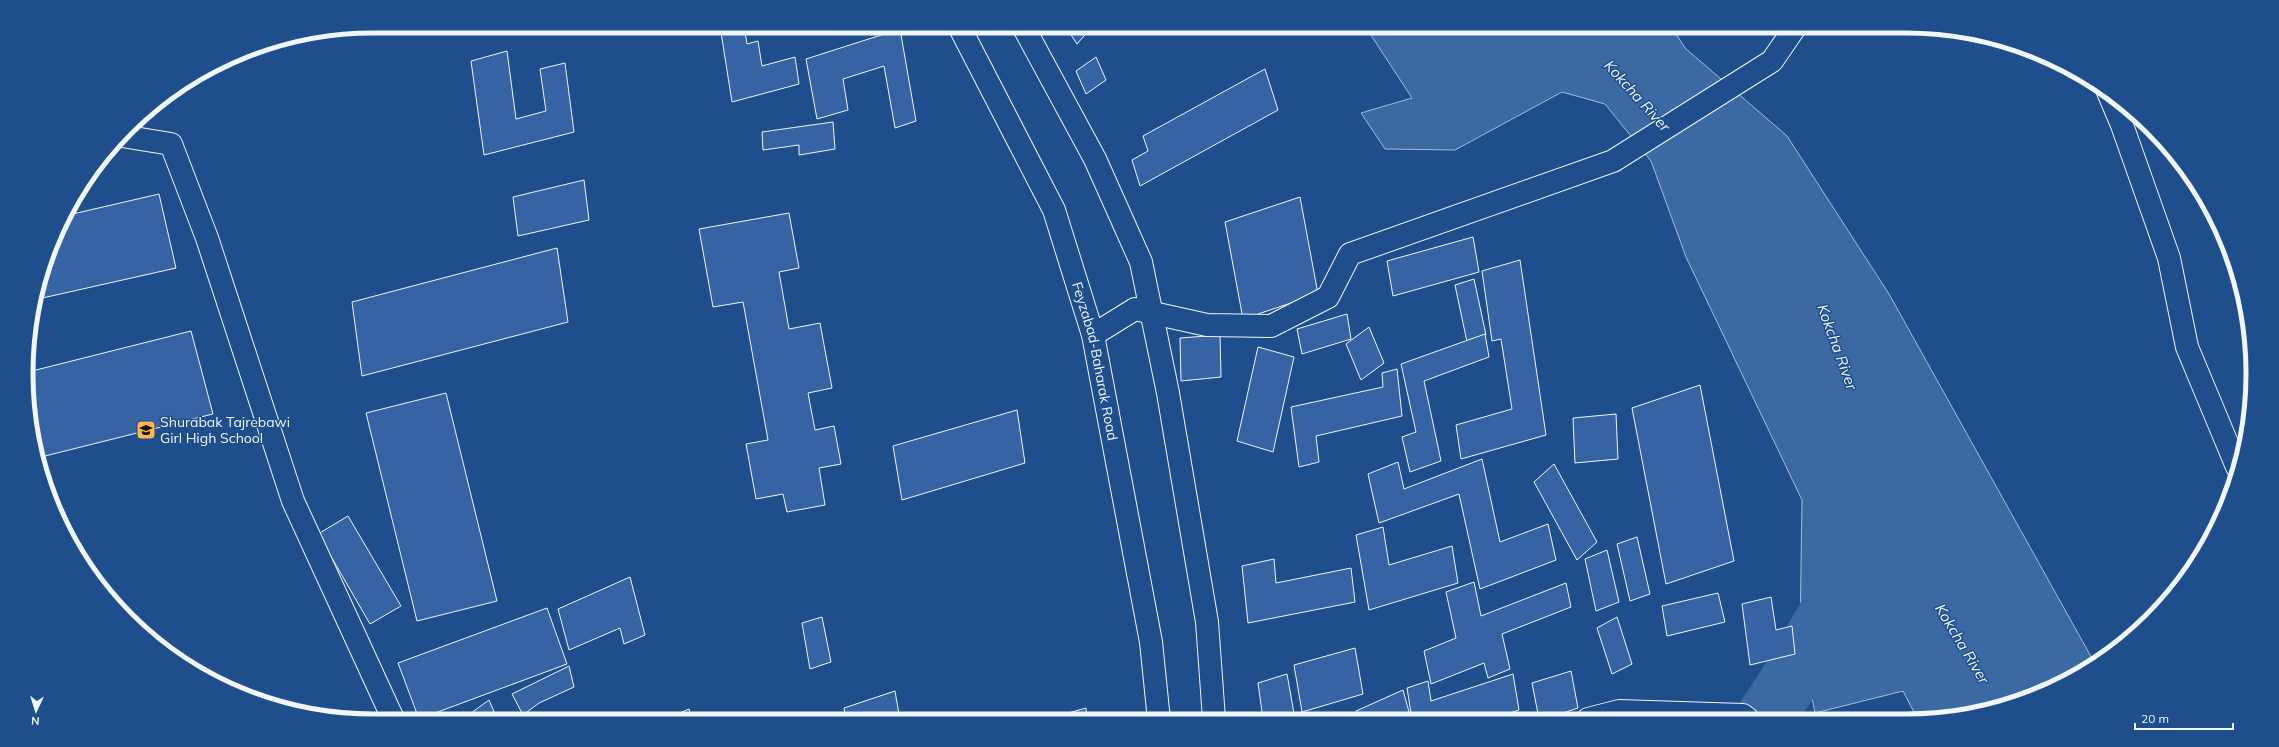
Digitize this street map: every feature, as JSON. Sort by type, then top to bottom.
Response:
[{"type":"street","name":"Feyzabad-Baharak Road","points":[[963,33],[1054,210],[1093,335],[1151,642],[1158,714]]},
{"type":"street","points":[[1027,33],[1095,159],[1141,262],[1143,311],[1168,393],[1207,622],[1214,714]]},
{"type":"street","points":[[1093,335],[1143,311],[1207,325],[1271,326],[1328,297],[1350,254],[1614,161],[1772,61],[1791,33]]},
{"type":"street","points":[[2113,103],[2122,124],[2169,258],[2187,347],[2234,461]]},
{"type":"street","points":[[129,137],[171,144],[207,238],[293,501],[391,714]]},
{"type":"street","points":[[1607,714],[1619,711],[1682,714]]},
{"type":"water","name":"Kokcha River","points":[[1370,33],[1675,33],[1685,48],[1787,136],[1889,294],[2092,659],[2056,679],[2036,688],[2015,696],[1972,707],[1950,711],[1915,714],[1903,691],[1815,713],[1800,637],[1802,500],[1686,257],[1651,161],[1605,104],[1562,92],[1455,150],[1385,149],[1361,113],[1412,98]]},
{"type":"building","points":[[721,33],[745,33],[747,44],[758,41],[762,66],[795,57],[799,84],[732,102]]},
{"type":"building","points":[[887,33],[901,33],[916,121],[895,128],[884,66],[843,79],[848,110],[817,119],[806,59]]},
{"type":"building","points":[[1070,33],[1087,33],[1077,44]]},
{"type":"building","points":[[507,51],[516,119],[546,111],[540,69],[565,63],[574,132],[484,155],[471,61]]},
{"type":"building","points":[[1096,57],[1106,80],[1086,94],[1076,71]]},
{"type":"building","points":[[1265,69],[1278,110],[1140,186],[1132,160],[1148,151],[1143,136]]},
{"type":"building","points":[[833,122],[835,149],[799,155],[799,145],[763,150],[762,132]]},
{"type":"building","points":[[584,180],[589,220],[518,236],[513,197]]},
{"type":"building","points":[[159,194],[176,268],[42,298],[51,264],[73,214]]},
{"type":"building","points":[[1300,197],[1318,294],[1243,319],[1225,222]]},
{"type":"building","points":[[789,213],[799,268],[779,272],[789,329],[820,323],[832,388],[808,393],[815,430],[834,426],[841,464],[819,468],[825,505],[787,512],[783,494],[756,499],[746,444],[768,440],[743,302],[713,307],[699,229]]},
{"type":"building","points":[[1473,237],[1479,272],[1393,296],[1387,261]]},
{"type":"building","points":[[557,248],[568,322],[362,376],[352,302]]},
{"type":"building","points":[[1520,260],[1546,435],[1461,459],[1456,425],[1512,409],[1501,339],[1492,341],[1482,271]]},
{"type":"building","points":[[1474,279],[1486,335],[1467,342],[1455,285]]},
{"type":"building","points":[[1347,314],[1351,339],[1302,354],[1297,329]]},
{"type":"building","points":[[1369,327],[1384,363],[1361,380],[1346,344]]},
{"type":"building","points":[[191,331],[213,414],[44,456],[36,418],[33,371]]},
{"type":"building","points":[[1485,334],[1489,357],[1424,381],[1441,461],[1410,472],[1402,437],[1416,432],[1401,364]]},
{"type":"building","points":[[1220,335],[1221,377],[1181,381],[1180,338]]},
{"type":"building","points":[[1258,347],[1294,357],[1273,452],[1237,441]]},
{"type":"building","points":[[1397,369],[1402,416],[1316,436],[1319,462],[1299,467],[1291,407],[1383,387],[1382,373]]},
{"type":"building","points":[[1700,385],[1734,561],[1666,584],[1632,408]]},
{"type":"building","points":[[446,393],[497,601],[417,621],[366,413]]},
{"type":"building","points":[[1017,410],[1025,463],[902,500],[893,446]]},
{"type":"building","points":[[1616,414],[1618,459],[1575,463],[1573,418]]},
{"type":"building","points":[[1482,459],[1500,542],[1548,524],[1556,560],[1480,589],[1459,494],[1379,523],[1368,474],[1398,462],[1404,489]]},
{"type":"building","points":[[1554,464],[1597,542],[1577,560],[1534,482]]},
{"type":"building","points":[[348,516],[401,606],[370,624],[318,534]]},
{"type":"building","points":[[1383,527],[1389,565],[1452,546],[1458,583],[1369,610],[1356,535]]},
{"type":"building","points":[[1637,537],[1650,594],[1630,601],[1617,544]]},
{"type":"building","points":[[1607,550],[1619,602],[1596,611],[1585,559]]},
{"type":"building","points":[[1274,559],[1276,583],[1351,568],[1355,602],[1248,623],[1242,566]]},
{"type":"building","points":[[630,577],[645,635],[624,644],[620,628],[569,650],[558,609]]},
{"type":"building","points":[[1474,582],[1481,616],[1566,583],[1571,607],[1502,634],[1510,669],[1488,678],[1484,663],[1431,684],[1424,651],[1456,638],[1446,592]]},
{"type":"building","points":[[1718,593],[1725,622],[1667,636],[1662,606]]},
{"type":"building","points":[[1771,597],[1776,630],[1792,626],[1795,654],[1750,665],[1742,604]]},
{"type":"building","points":[[547,608],[567,664],[432,714],[417,714],[398,663]]},
{"type":"building","points":[[822,617],[831,662],[810,669],[802,623]]},
{"type":"building","points":[[1617,617],[1632,664],[1612,674],[1597,628]]},
{"type":"building","points":[[1355,648],[1363,694],[1302,712],[1294,665]]},
{"type":"building","points":[[569,666],[574,687],[539,703],[524,714],[522,714],[512,694]]},
{"type":"building","points":[[1571,671],[1578,708],[1560,714],[1538,714],[1532,683]]},
{"type":"building","points":[[1287,674],[1294,714],[1262,714],[1258,683]]},
{"type":"building","points":[[1513,674],[1519,710],[1507,714],[1411,714],[1407,688],[1428,681],[1431,701]]},
{"type":"building","points":[[1403,690],[1410,714],[1357,714],[1356,711]]},
{"type":"building","points":[[895,691],[899,714],[845,714],[844,708]]},
{"type":"building","points":[[489,700],[495,714],[470,714]]},
{"type":"building","points":[[1086,708],[1086,714],[1065,714]]},
{"type":"building","points":[[689,709],[690,714],[677,714]]},
{"type":"waterway","points":[[1768,714],[1792,677],[1829,612],[1856,599]]},
{"type":"place","name":"Shurabak Tajrebawi Girl High School","points":[[146,430]]}]
